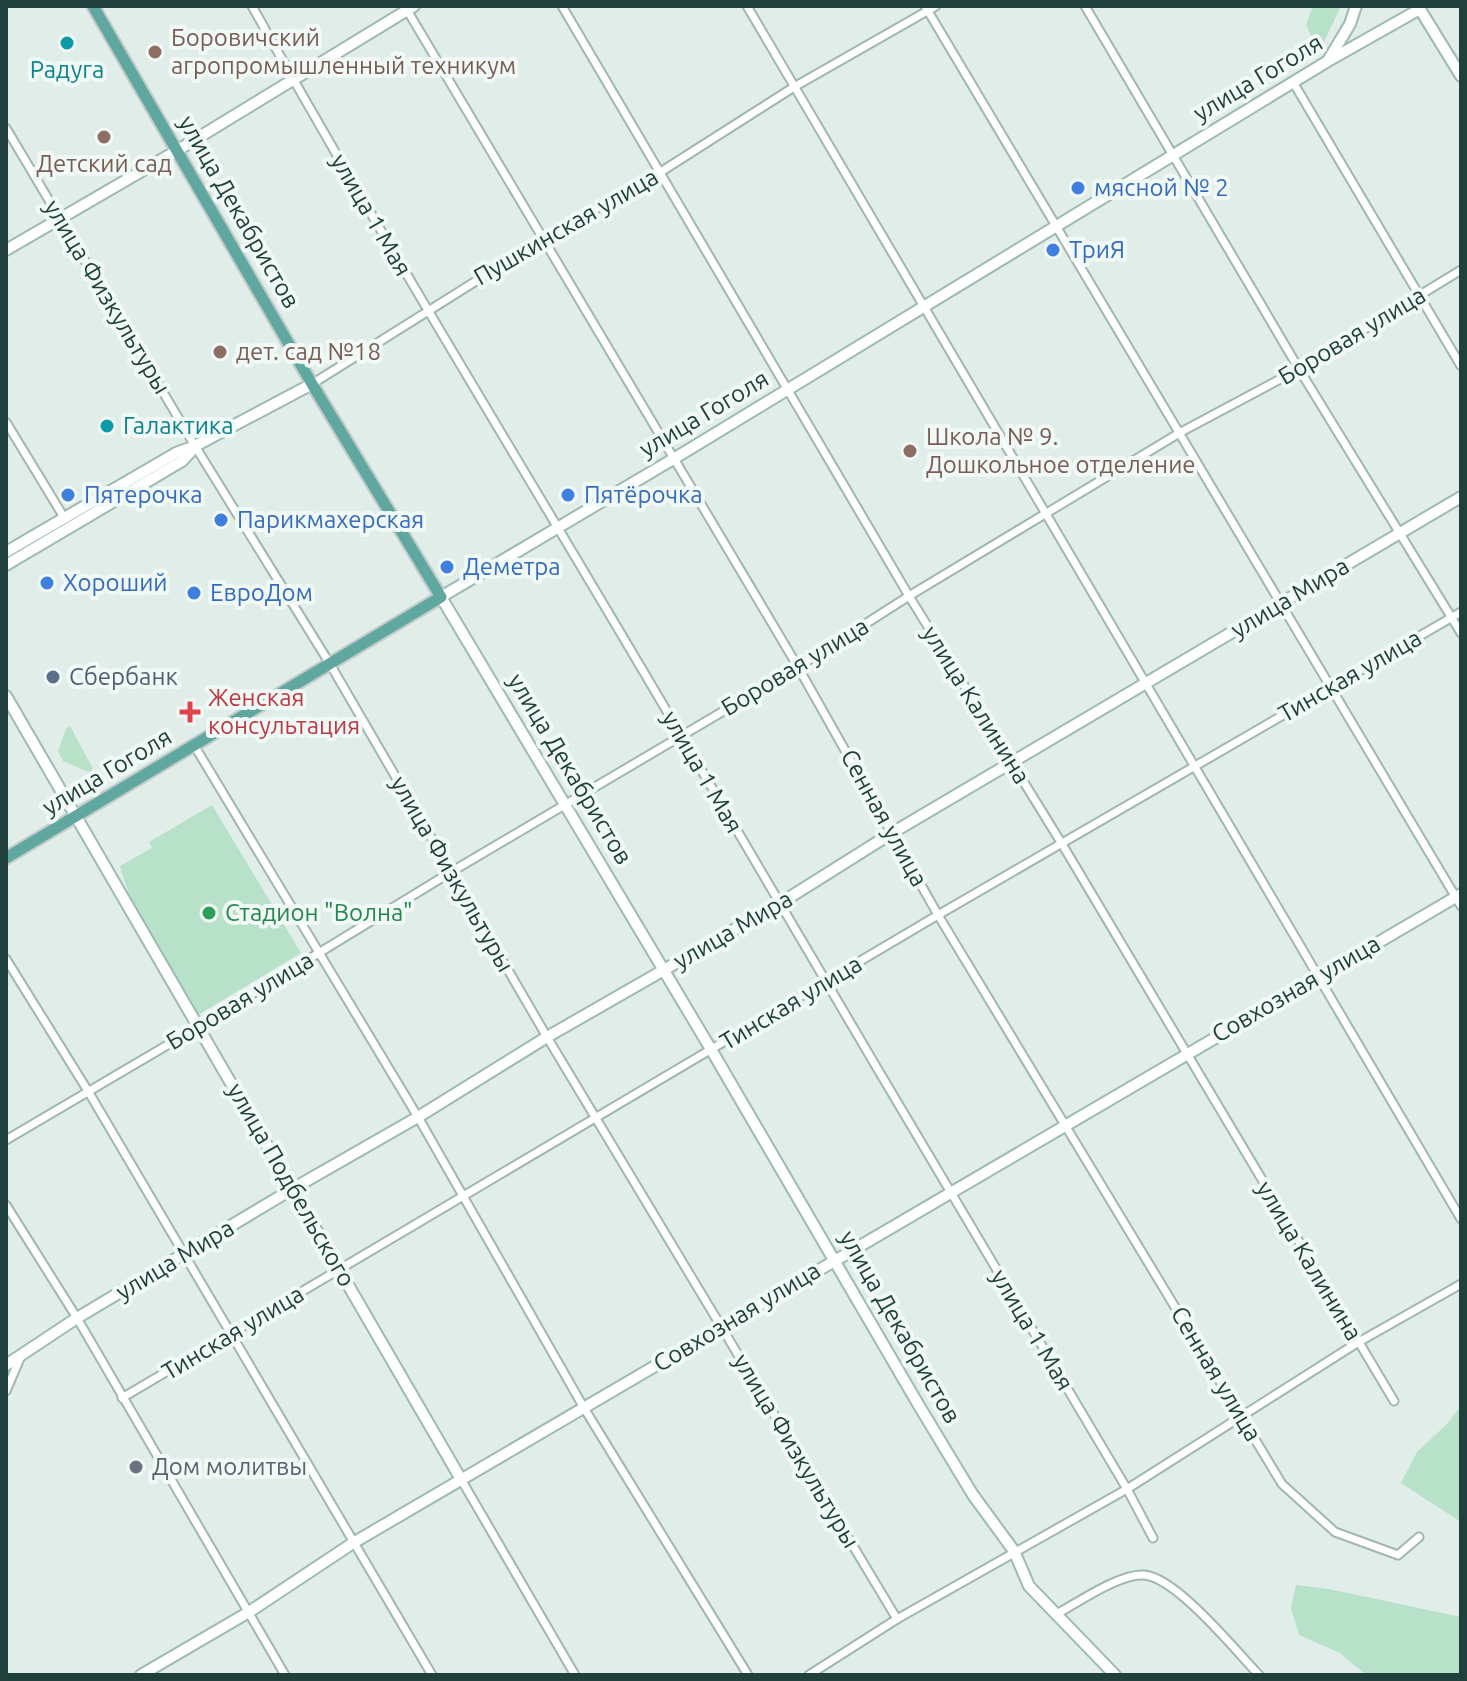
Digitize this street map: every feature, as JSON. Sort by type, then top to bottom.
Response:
[{"type":"main road","name":"улица Декабристов","points":[[93,6],[312,384],[566,805],[965,1482],[1014,1551],[1029,1586],[1115,1675]]},
{"type":"main road","points":[[1328,61],[1350,24],[1356,6]]},
{"type":"main road","points":[[6,250],[178,150],[409,7]]},
{"type":"main road","points":[[1421,7],[1461,76]]},
{"type":"main road","name":"улица Гоголя","points":[[6,858],[1421,7]]},
{"type":"main road","name":"Пушкинская улица","points":[[6,552],[182,461],[195,446],[312,384]]},
{"type":"main road","name":"улица Мира","points":[[6,1365],[77,1318],[418,1117],[547,1037],[779,904],[892,833],[1461,497]]},
{"type":"main road","name":"Пушкинская улица","points":[[6,565],[67,523]]},
{"type":"main road","name":"улица Подбельского","points":[[6,696],[462,1481]]},
{"type":"main road","name":"Совхозная улица","points":[[141,1675],[249,1612],[353,1543],[721,1326],[1185,1053],[1459,899]]},
{"type":"street","name":"улица 1 Мая","points":[[252,6],[427,311],[681,735],[1127,1489],[1153,1538]]},
{"type":"street","name":"улица Калинина","points":[[562,6],[909,596],[1062,844],[1394,1401]]},
{"type":"street","points":[[747,6],[1461,1219]]},
{"type":"street","name":"Пушкинская улица","points":[[312,384],[543,239],[659,173],[794,87],[936,6]]},
{"type":"street","points":[[1085,6],[1299,369],[1461,633]]},
{"type":"street","name":"Сенная улица","points":[[409,7],[798,667],[938,915],[1282,1484],[1335,1532],[1398,1555],[1419,1537]]},
{"type":"street","points":[[926,9],[1181,432],[1329,688],[1459,899]]},
{"type":"street","points":[[1293,82],[1461,366]]},
{"type":"street","name":"улица Физкультуры","points":[[6,128],[195,446],[330,664],[595,1118],[897,1619]]},
{"type":"street","name":"Боровая улица","points":[[6,1140],[798,667],[909,596],[1181,432],[1299,369],[1461,270]]},
{"type":"street","points":[[6,422],[67,523]]},
{"type":"street","name":"Тинская улица","points":[[122,1398],[1195,764],[1461,612]]},
{"type":"street","points":[[194,745],[418,1117],[584,1408],[748,1675]]},
{"type":"street","points":[[6,959],[88,1091],[432,1675]]},
{"type":"street","points":[[6,1205],[77,1318],[285,1675]]},
{"type":"street","points":[[809,1675],[897,1619],[1127,1489],[1357,1343],[1461,1284]]},
{"type":"street","points":[[6,1391],[22,1354]]},
{"type":"street","name":"улица Подбельского","points":[[462,1481],[575,1675]]},
{"type":"street","points":[[1055,1615],[1129,1577],[1144,1575],[1160,1579],[1176,1590],[1259,1675]]},
{"type":"green space","points":[[1313,6],[1341,6],[1319,52],[1306,25]]},
{"type":"green space","points":[[70,726],[93,769],[89,772],[63,761],[58,751]]},
{"type":"green space","name":"Стадион \"Волна\"","points":[[212,805],[301,953],[198,1015],[143,923],[120,866],[152,848],[149,842]]},
{"type":"green space","points":[[1461,1406],[1461,1522],[1401,1483],[1417,1452]]},
{"type":"green space","points":[[1296,1585],[1461,1617],[1461,1675],[1366,1675],[1340,1653],[1299,1635],[1291,1608]]},
{"type":"place","name":"Радуга","points":[[67,43]]},
{"type":"place","name":"Боровичский агропромышленный техникум","points":[[155,52]]},
{"type":"place","name":"Детский сад","points":[[104,137]]},
{"type":"place","name":"мясной № 2","points":[[1078,188]]},
{"type":"place","name":"ТриЯ","points":[[1053,250]]},
{"type":"place","name":"дет. сад №18","points":[[220,352]]},
{"type":"place","name":"Галактика","points":[[107,426]]},
{"type":"place","name":"Школа № 9. Дошкольное отделение","points":[[910,451]]},
{"type":"place","name":"Пятерочка","points":[[68,495]]},
{"type":"place","name":"Пятёрочка","points":[[568,495]]},
{"type":"place","name":"Парикмахерская","points":[[221,520]]},
{"type":"place","name":"Деметра","points":[[447,567]]},
{"type":"place","name":"Хороший","points":[[47,583]]},
{"type":"place","name":"ЕвроДом","points":[[194,593]]},
{"type":"place","name":"Сбербанк","points":[[53,677]]},
{"type":"place","name":"Женская консультация","points":[[190,712]]},
{"type":"place","name":"Стадион \"Волна\"","points":[[209,913]]},
{"type":"place","name":"Дом молитвы","points":[[136,1467]]}]
